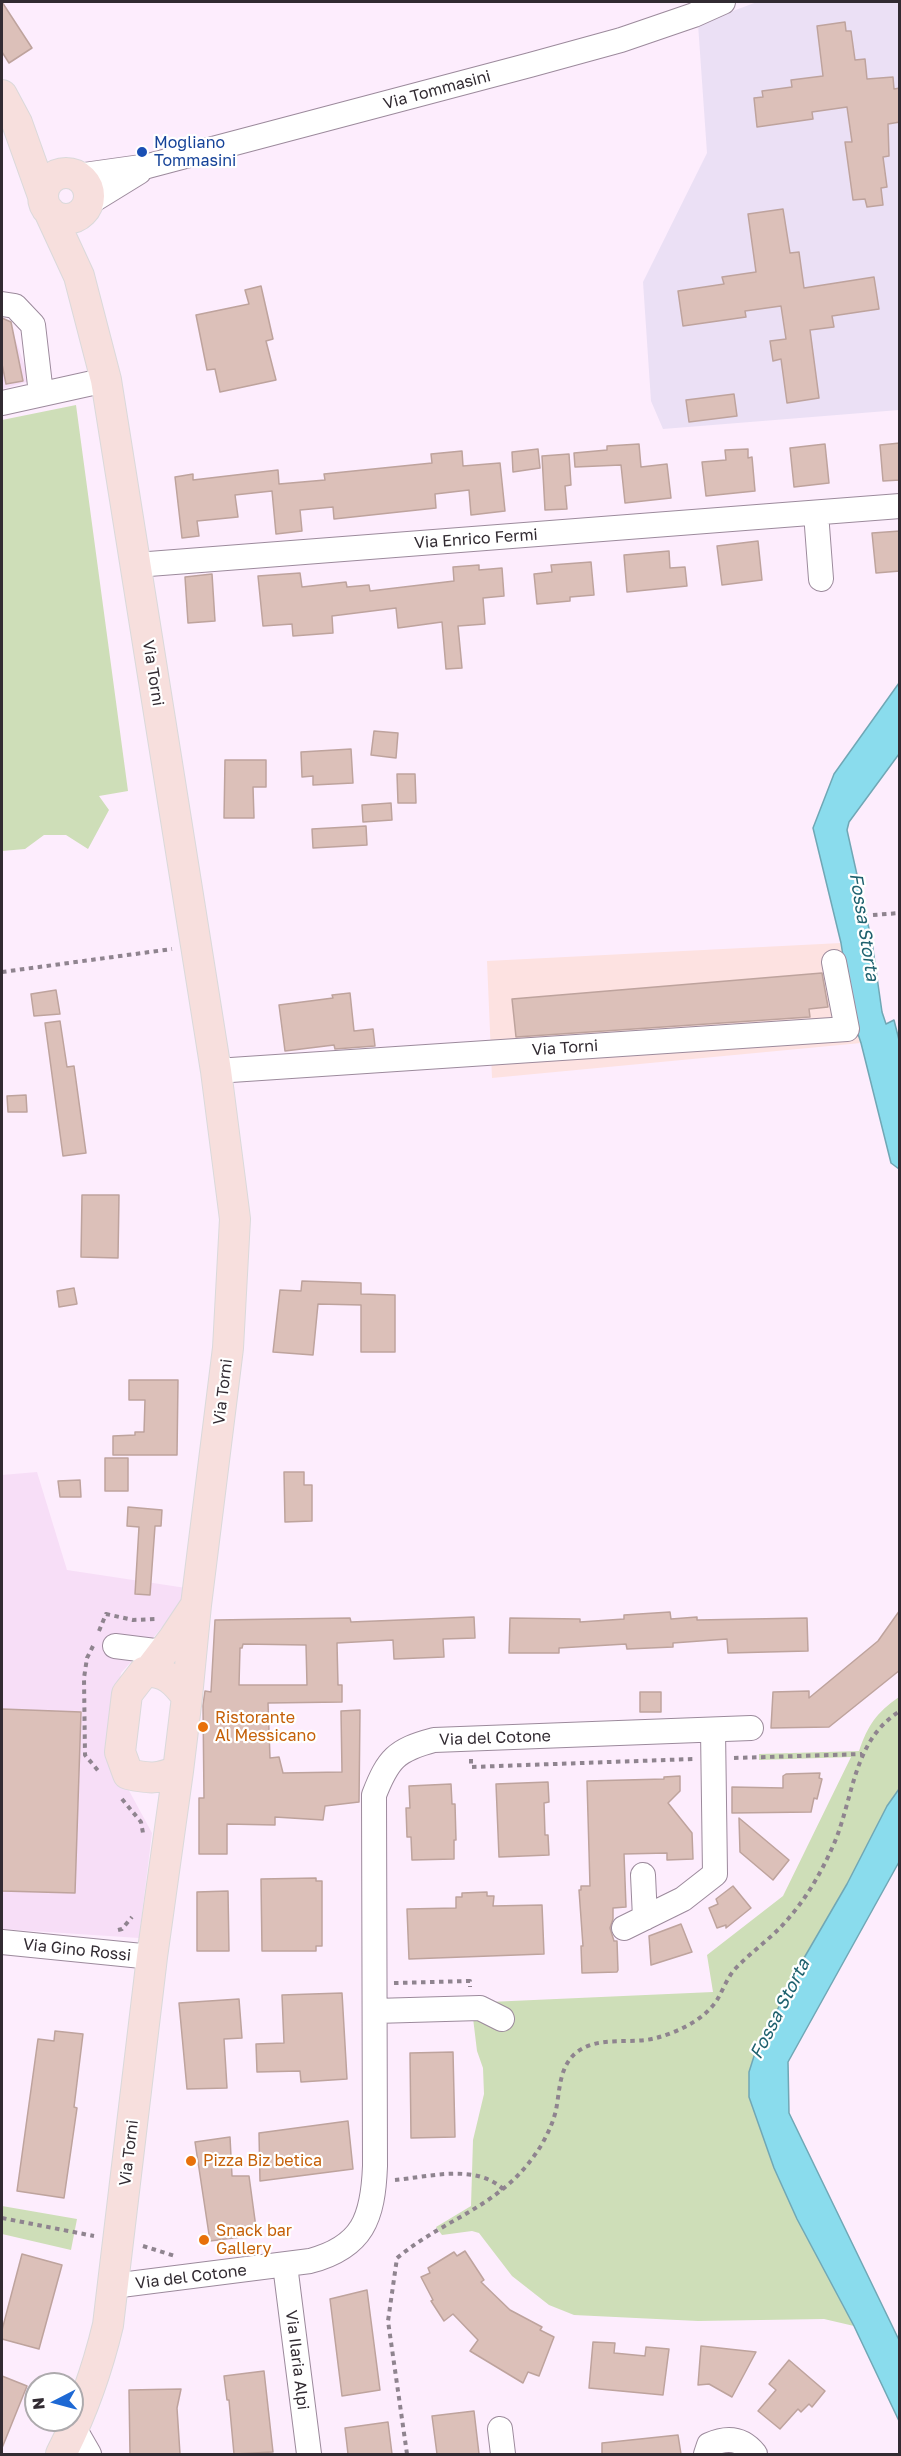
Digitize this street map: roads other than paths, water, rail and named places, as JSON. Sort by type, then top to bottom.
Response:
[{"type":"main road","name":"Via Torni","points":[[2,95],[18,123],[46,203],[79,276],[106,380],[216,1071],[235,1219],[228,1348],[196,1605],[188,1697],[178,1771],[156,1844]]},
{"type":"main road","name":"Via Torni","points":[[18,123],[88,191],[83,209],[79,276]]},
{"type":"main road","points":[[71,175],[58,175],[48,183],[46,203],[60,218],[68,219],[83,209]]},
{"type":"main road","name":"Via Torni","points":[[84,2403],[97,2370],[108,2325],[152,1957],[156,1844],[152,1807],[118,1784],[127,1694],[155,1662],[196,1605]]},
{"type":"main road","points":[[155,1662],[162,1673],[176,1682],[188,1697]]},
{"type":"main road","points":[[118,1784],[161,1778],[178,1771]]},
{"type":"main road","name":"Via Torni","points":[[61,2454],[72,2432]]},
{"type":"street","name":"Via Tommasini","points":[[71,175],[148,166],[610,43],[694,15],[723,2]]},
{"type":"street","name":"Via Tommasini","points":[[83,209],[148,166]]},
{"type":"street","points":[[2,304],[15,306],[33,325],[41,394]]},
{"type":"street","points":[[2,403],[106,380]]},
{"type":"street","name":"Via Enrico Fermi","points":[[136,565],[900,506]]},
{"type":"street","points":[[816,513],[821,579]]},
{"type":"street","name":"Via Torni","points":[[216,1071],[847,1029],[834,962]]},
{"type":"street","points":[[115,1646],[155,1662]]},
{"type":"street","name":"Via del Cotone","points":[[113,2286],[310,2261],[340,2251],[360,2232],[371,2209],[375,2166],[374,1795],[384,1770],[407,1747],[434,1740],[751,1728]]},
{"type":"street","points":[[643,1875],[634,1923],[683,1899],[716,1874],[713,1730]]},
{"type":"street","name":"Via Gino Rossi","points":[[2,1942],[152,1957]]},
{"type":"street","points":[[375,2011],[480,2008],[502,2019]]},
{"type":"street","name":"Via Ilaria Alpi","points":[[285,2265],[309,2454]]},
{"type":"street","points":[[500,2428],[503,2454]]},
{"type":"street","points":[[76,2432],[89,2454]]},
{"type":"street","points":[[706,2454],[709,2445],[721,2440],[736,2440],[747,2445],[755,2454]]},
{"type":"water","name":"Fossa Storta","points":[[899,683],[899,754],[849,822],[847,830],[872,942],[882,1012],[886,1024],[894,1020],[899,1040],[899,1169],[891,1163],[853,1019],[841,943],[813,828],[834,774]]},
{"type":"water","name":"Fossa Storta","points":[[899,1789],[899,1862],[788,2062],[789,2113],[899,2340],[899,2421],[854,2326],[797,2219],[774,2168],[749,2097],[749,2072],[755,2053],[804,1958],[847,1884],[887,1806]]},
{"type":"place","name":"Mogliano Tommasini","points":[[142,152]]},
{"type":"place","name":"Ristorante Al Messicano","points":[[203,1727]]},
{"type":"place","name":"Pizza Biz betica","points":[[191,2161]]},
{"type":"place","name":"Snack bar Gallery","points":[[204,2240]]}]
